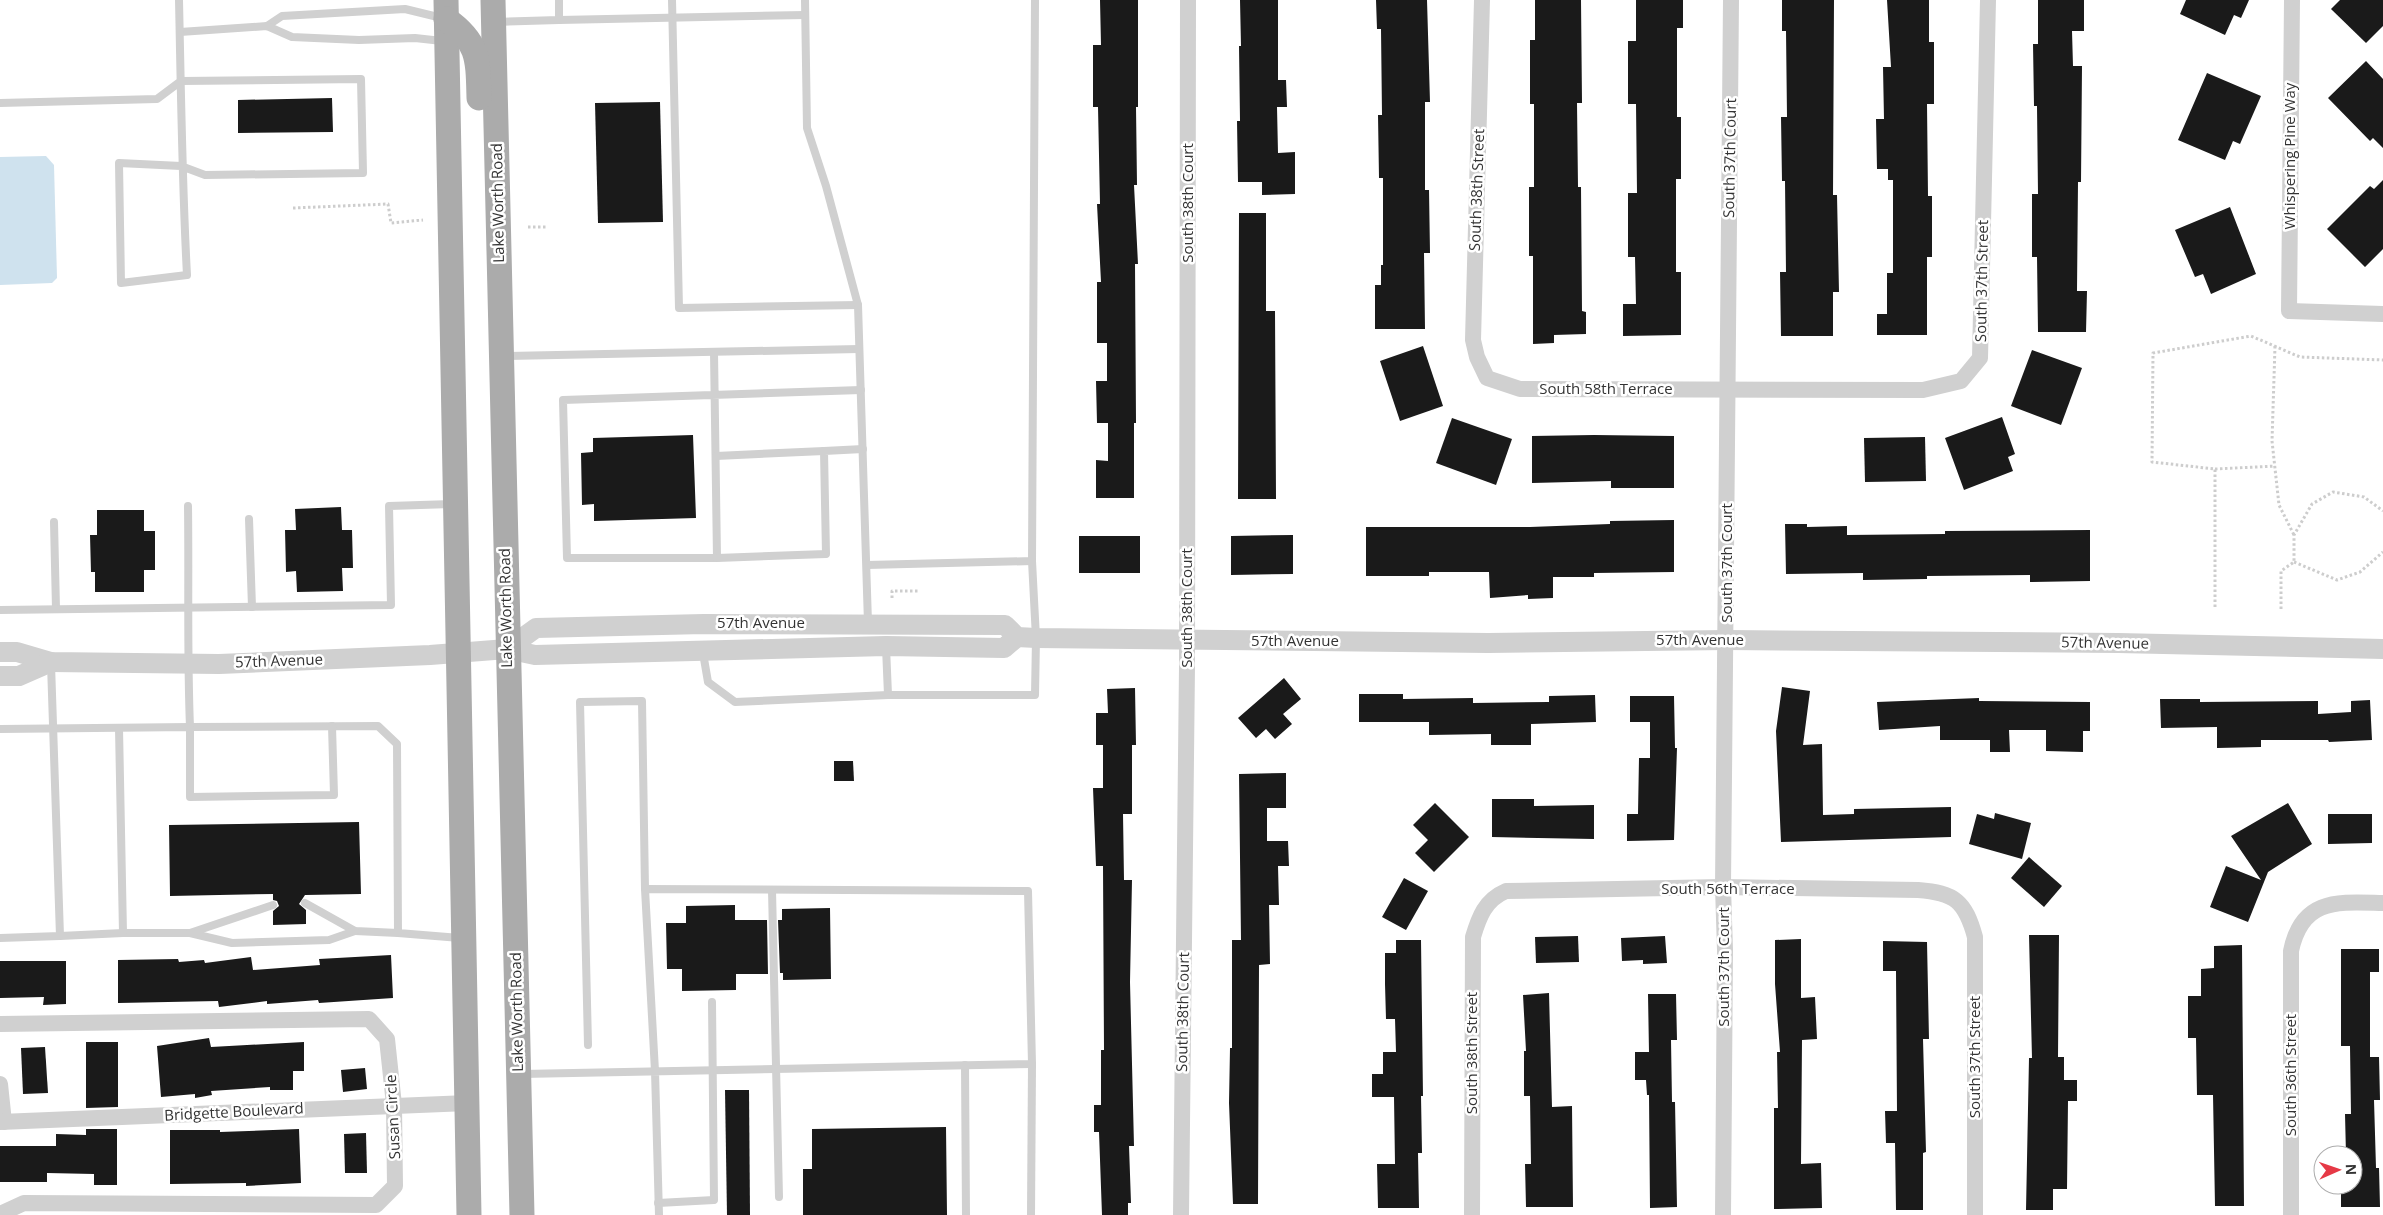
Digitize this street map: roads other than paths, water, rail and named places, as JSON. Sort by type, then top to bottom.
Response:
[{"type":"main road","points":[[474,0],[494,11]]},
{"type":"main road","name":"Lake Worth Road","points":[[494,11],[507,649],[522,1215]]},
{"type":"main road","points":[[446,20],[462,30],[471,42],[478,68],[481,216],[499,259]]},
{"type":"main road","points":[[446,20],[465,938],[468,1215]]},
{"type":"street","name":"South 38th Court","points":[[1181,1215],[1187,640],[1188,0]]},
{"type":"street","name":"South 38th Street","points":[[1482,0],[1473,340],[1477,357],[1487,378]]},
{"type":"street","name":"South 37th Court","points":[[1723,1215],[1725,950],[1723,888],[1727,640],[1727,389],[1731,0]]},
{"type":"street","name":"South 37th Street","points":[[1727,389],[1923,390],[1961,381],[1980,358],[1988,0]]},
{"type":"street","name":"Whispering Pine Way","points":[[2292,0],[2289,311],[2383,314]]},
{"type":"street","name":"South 58th Terrace","points":[[1487,378],[1520,389],[1727,389]]},
{"type":"street","name":"57th Avenue","points":[[507,649],[536,628],[868,623],[1005,625],[1027,638]]},
{"type":"street","name":"57th Avenue","points":[[0,652],[17,652],[51,662],[187,663],[458,654],[507,649],[535,655],[886,646],[1004,648],[1027,638],[1488,643],[1727,640],[2118,643],[2383,649]]},
{"type":"street","name":"57th Avenue","points":[[0,676],[20,676],[51,662]]},
{"type":"street","name":"South 56th Terrace","points":[[1494,896],[1506,891],[1537,890],[1723,888],[1918,890],[1948,894],[1960,903]]},
{"type":"street","name":"South 38th Street","points":[[1472,1215],[1473,937],[1480,914],[1494,896]]},
{"type":"street","name":"South 37th Street","points":[[1960,903],[1969,918],[1975,937],[1975,1215]]},
{"type":"street","name":"South 36th Street","points":[[2291,1215],[2291,951],[2294,935],[2302,922],[2313,911],[2327,904],[2383,903]]},
{"type":"street","name":"Susan Circle","points":[[0,1024],[369,1019],[387,1039],[394,1105],[395,1186],[376,1204],[24,1203],[0,1214]]},
{"type":"street","points":[[0,1084],[2,1122]]},
{"type":"street","name":"Bridgette Boulevard","points":[[2,1122],[468,1103]]},
{"type":"lane","points":[[0,103],[157,99],[181,81],[361,79],[362,174],[206,175],[181,166],[119,163],[120,283],[187,274],[181,166],[181,81],[179,0]]},
{"type":"lane","points":[[559,0],[559,20]]},
{"type":"lane","points":[[672,0],[679,308],[858,305]]},
{"type":"lane","points":[[805,0],[807,128],[826,186],[858,305],[868,623]]},
{"type":"lane","points":[[703,652],[708,682],[734,702],[888,695],[1035,695],[1027,638],[1032,561],[1034,0]]},
{"type":"lane","points":[[267,26],[282,16],[405,9],[446,20]]},
{"type":"lane","points":[[494,11],[559,20],[805,15]]},
{"type":"lane","points":[[180,32],[267,26],[292,36],[359,40],[415,38],[446,20]]},
{"type":"lane","points":[[502,356],[859,349]]},
{"type":"lane","points":[[714,352],[717,558]]},
{"type":"lane","points":[[824,451],[826,554],[717,558],[567,558],[564,400],[861,390]]},
{"type":"lane","points":[[716,456],[863,449]]},
{"type":"lane","points":[[0,610],[391,605],[389,506],[457,504]]},
{"type":"lane","points":[[188,506],[189,608],[187,663],[190,727],[190,797],[334,795],[332,726]]},
{"type":"lane","points":[[249,519],[252,607]]},
{"type":"lane","points":[[54,522],[56,609]]},
{"type":"lane","points":[[867,565],[1032,561]]},
{"type":"lane","points":[[886,646],[888,695]]},
{"type":"lane","points":[[51,662],[60,936]]},
{"type":"lane","points":[[588,1045],[580,702],[642,701],[645,889],[655,1071],[659,1215]]},
{"type":"lane","points":[[0,729],[378,726],[397,744],[398,933]]},
{"type":"lane","points":[[119,728],[123,933]]},
{"type":"lane","points":[[645,889],[1028,891],[1032,1064],[1031,1215]]},
{"type":"lane","points":[[772,890],[779,1197]]},
{"type":"lane","points":[[305,903],[355,931]]},
{"type":"lane","points":[[190,932],[273,905]]},
{"type":"lane","points":[[0,938],[190,932],[232,943],[329,940],[355,931],[465,938]]},
{"type":"lane","points":[[658,1203],[714,1200],[712,1002]]},
{"type":"lane","points":[[518,1074],[1032,1064]]},
{"type":"lane","points":[[965,1065],[966,1215]]},
{"type":"water","points":[[46,156],[54,165],[57,278],[52,283],[0,285],[0,157]]}]
